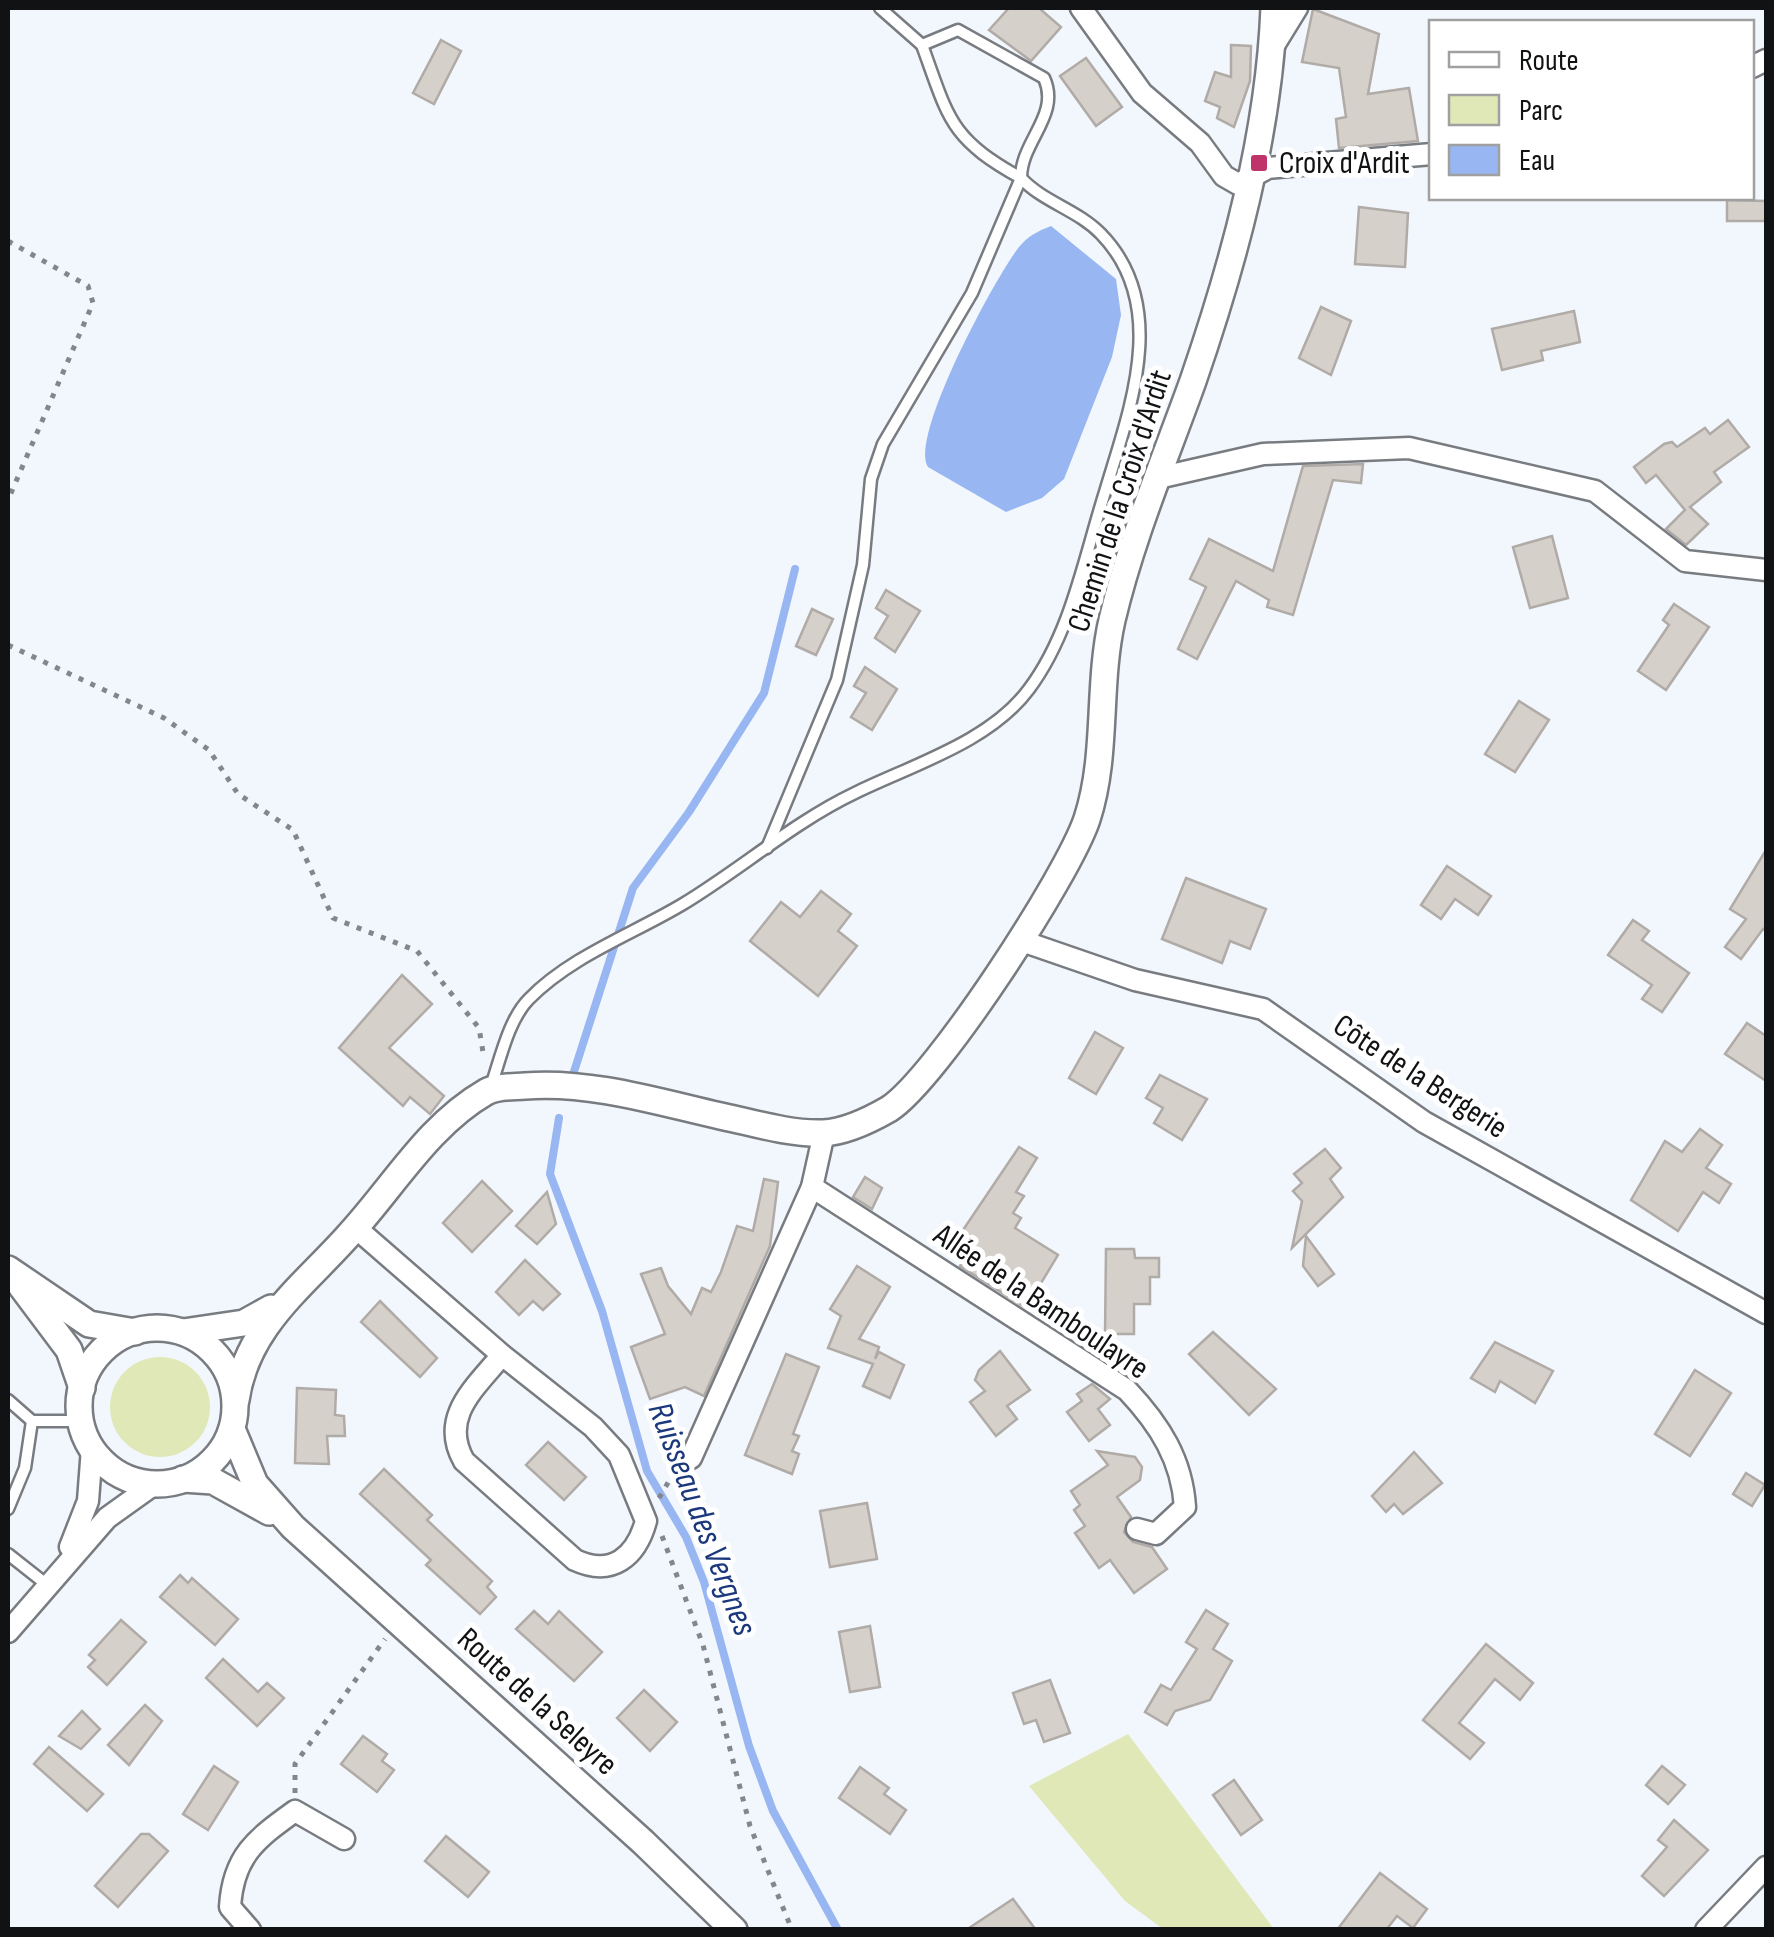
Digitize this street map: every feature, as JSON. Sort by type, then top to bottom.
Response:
[{"type":"street","points":[[1081,8],[1142,93],[1200,143],[1224,176],[1238,184],[1268,168],[1429,154]]},
{"type":"street","name":"Chemin de la Croix d'Ardit","points":[[490,1090],[558,1083],[777,1128],[824,1134],[853,1126],[892,1107],[914,1086],[1022,940],[1086,824],[1098,774],[1103,669],[1113,616],[1194,375],[1252,176],[1272,49],[1274,8]]},
{"type":"street","points":[[1272,49],[1297,8]]},
{"type":"street","points":[[1158,478],[1263,454],[1409,448],[1595,491],[1685,561],[1766,570]]},
{"type":"street","name":"Côte de la Bergerie","points":[[1022,940],[1135,980],[1263,1010],[1424,1122],[1766,1312]]},
{"type":"street","points":[[182,1479],[216,1459],[232,1429],[245,1359],[263,1326],[356,1228],[430,1137],[490,1090]]},
{"type":"street","points":[[691,1458],[812,1186],[824,1134]]},
{"type":"street","name":"Allée de la Bamboulayre","points":[[812,1186],[1138,1401],[1178,1462],[1185,1508],[1156,1534],[1137,1529]]},
{"type":"street","points":[[356,1228],[502,1355],[593,1426],[619,1455],[646,1521],[640,1540],[629,1555],[611,1568],[592,1568],[575,1560],[464,1461],[456,1446],[452,1428],[458,1409],[502,1355]]},
{"type":"street","points":[[10,1271],[88,1324],[136,1332]]},
{"type":"street","points":[[10,1271],[69,1350],[82,1388],[80,1421],[103,1463],[129,1480],[153,1484],[182,1479],[213,1481],[237,1490],[293,1527]]},
{"type":"street","points":[[82,1388],[101,1351],[136,1332],[152,1328],[183,1332],[244,1324],[288,1298]]},
{"type":"street","points":[[183,1332],[213,1350],[232,1381],[236,1400]]},
{"type":"street","points":[[232,1429],[256,1484],[293,1527]]},
{"type":"street","points":[[46,1584],[77,1535],[88,1501],[92,1448]]},
{"type":"street","points":[[8,1632],[106,1518],[153,1484]]},
{"type":"street","name":"Route de la Seleyre","points":[[293,1527],[734,1930]]},
{"type":"street","points":[[250,1930],[230,1906],[232,1877],[257,1838],[295,1811],[344,1840]]},
{"type":"street","points":[[1706,1930],[1766,1867]]},
{"type":"lane","points":[[490,1090],[526,1001],[570,967],[683,904],[849,795],[966,740],[1005,715],[1029,689],[1062,630],[1138,380],[1140,327],[1127,272],[1103,236],[1021,178],[978,154],[959,134],[922,45],[880,8]]},
{"type":"lane","points":[[767,848],[837,680],[864,565],[871,479],[883,444],[972,294],[1021,178],[1021,158],[1050,107],[1044,78],[958,30],[922,45]]},
{"type":"lane","points":[[8,1400],[32,1421],[80,1421]]},
{"type":"lane","points":[[8,1509],[25,1468],[32,1421]]},
{"type":"lane","points":[[8,1554],[46,1584]]},
{"type":"path","points":[[8,241],[88,286],[93,303],[8,500]]},
{"type":"path","points":[[8,644],[164,718],[209,750],[238,794],[293,830],[332,918],[418,952],[479,1028],[490,1090]]},
{"type":"path","points":[[656,1510],[658,1500]]},
{"type":"path","points":[[661,1532],[703,1645],[750,1826],[792,1930]]},
{"type":"path","points":[[295,1811],[295,1764],[398,1621]]},
{"type":"green space","points":[[160,1357],[179,1360],[196,1371],[207,1388],[207,1426],[196,1443],[179,1454],[160,1457],[141,1454],[124,1443],[113,1426],[110,1407],[113,1388],[124,1371],[141,1360]]},
{"type":"green space","points":[[1128,1734],[1274,1929],[1163,1929],[1125,1901],[1029,1786]]},
{"type":"water","points":[[1051,226],[1116,279],[1121,315],[1112,357],[1064,479],[1042,498],[1006,512],[928,467],[925,450],[942,392],[992,290],[1022,243]]},
{"type":"building","points":[[1009,8],[1039,8],[1061,27],[1031,61],[989,30]]},
{"type":"building","points":[[1313,9],[1379,34],[1368,94],[1409,88],[1418,141],[1339,148],[1336,119],[1346,117],[1339,68],[1302,62]]},
{"type":"building","points":[[441,40],[461,51],[434,104],[413,93]]},
{"type":"building","points":[[1231,45],[1251,46],[1250,81],[1234,127],[1217,118],[1220,107],[1205,101],[1215,72],[1231,77]]},
{"type":"building","points":[[1086,58],[1122,107],[1096,126],[1060,76]]},
{"type":"building","points":[[1727,200],[1766,201],[1766,221],[1727,221]]},
{"type":"building","points":[[1359,207],[1408,213],[1405,267],[1355,264]]},
{"type":"building","points":[[1321,307],[1351,321],[1331,375],[1299,358]]},
{"type":"building","points":[[1574,311],[1580,342],[1541,351],[1543,360],[1502,370],[1492,329]]},
{"type":"building","points":[[1728,420],[1749,447],[1714,472],[1721,482],[1690,507],[1708,524],[1686,545],[1666,529],[1685,510],[1656,475],[1646,483],[1634,467],[1664,444],[1672,442],[1677,447],[1705,428],[1710,434]]},
{"type":"building","points":[[1363,464],[1361,483],[1333,480],[1293,615],[1267,607],[1269,600],[1236,581],[1197,659],[1178,649],[1206,587],[1190,579],[1209,539],[1273,571],[1303,466]]},
{"type":"building","points":[[1552,536],[1568,598],[1530,608],[1513,547]]},
{"type":"building","points":[[886,590],[920,611],[895,652],[875,638],[888,616],[876,608]]},
{"type":"building","points":[[1674,604],[1709,627],[1666,690],[1638,671],[1669,625],[1663,620]]},
{"type":"building","points":[[812,609],[833,619],[816,655],[796,646]]},
{"type":"building","points":[[865,667],[897,689],[872,730],[851,717],[866,693],[854,686]]},
{"type":"building","points":[[1519,701],[1549,720],[1515,772],[1485,754]]},
{"type":"building","points":[[1766,850],[1766,931],[1763,929],[1741,959],[1725,947],[1746,919],[1730,909]]},
{"type":"building","points":[[1447,866],[1491,896],[1478,915],[1455,899],[1441,919],[1421,905]]},
{"type":"building","points":[[1186,878],[1266,909],[1250,949],[1230,941],[1222,963],[1162,939]]},
{"type":"building","points":[[821,891],[851,914],[838,931],[857,946],[818,996],[750,941],[781,902],[800,917]]},
{"type":"building","points":[[1633,920],[1649,931],[1642,940],[1689,973],[1662,1012],[1642,999],[1652,985],[1608,955]]},
{"type":"building","points":[[402,975],[432,1004],[389,1048],[444,1096],[430,1114],[410,1097],[403,1106],[339,1048]]},
{"type":"building","points":[[1747,1023],[1766,1036],[1766,1081],[1725,1054]]},
{"type":"building","points":[[1095,1032],[1123,1048],[1096,1094],[1069,1078]]},
{"type":"building","points":[[1160,1075],[1207,1099],[1182,1140],[1154,1123],[1163,1108],[1146,1098]]},
{"type":"building","points":[[1700,1129],[1722,1145],[1706,1168],[1731,1184],[1719,1203],[1703,1192],[1678,1231],[1631,1200],[1665,1141],[1682,1152]]},
{"type":"building","points":[[1019,1147],[1037,1158],[1016,1192],[1024,1196],[1013,1213],[1021,1218],[1015,1228],[1058,1255],[1026,1308],[960,1266],[970,1248],[964,1245],[968,1238],[961,1233]]},
{"type":"building","points":[[1325,1149],[1341,1168],[1330,1179],[1343,1197],[1292,1248],[1302,1201],[1293,1191],[1302,1183],[1294,1174]]},
{"type":"building","points":[[865,1177],[882,1188],[872,1209],[853,1197]]},
{"type":"building","points":[[764,1179],[778,1182],[770,1246],[704,1396],[685,1387],[650,1399],[631,1347],[665,1334],[641,1274],[661,1268],[668,1286],[691,1314],[702,1288],[711,1292],[737,1226],[753,1231]]},
{"type":"building","points":[[482,1181],[512,1211],[472,1252],[443,1223]]},
{"type":"building","points":[[547,1192],[556,1224],[537,1244],[516,1226]]},
{"type":"building","points":[[1306,1236],[1334,1274],[1318,1286],[1303,1266]]},
{"type":"building","points":[[1106,1249],[1134,1249],[1135,1258],[1159,1258],[1159,1277],[1150,1277],[1150,1304],[1134,1304],[1134,1334],[1105,1334]]},
{"type":"building","points":[[525,1260],[560,1294],[543,1310],[533,1301],[519,1315],[496,1292]]},
{"type":"building","points":[[857,1266],[890,1287],[859,1339],[879,1347],[875,1359],[879,1352],[904,1365],[890,1398],[863,1386],[873,1364],[828,1348],[841,1316],[830,1309]]},
{"type":"building","points":[[380,1301],[437,1358],[420,1377],[361,1322]]},
{"type":"building","points":[[1213,1332],[1276,1389],[1249,1415],[1189,1354]]},
{"type":"building","points":[[1495,1342],[1553,1371],[1535,1403],[1500,1381],[1495,1392],[1471,1378]]},
{"type":"building","points":[[1000,1351],[1030,1390],[1007,1406],[1017,1419],[996,1436],[970,1402],[985,1391],[975,1380],[979,1370]]},
{"type":"building","points":[[786,1354],[819,1367],[793,1434],[799,1436],[792,1451],[799,1454],[792,1474],[745,1455]]},
{"type":"building","points":[[1695,1370],[1731,1393],[1690,1456],[1655,1434]]},
{"type":"building","points":[[1092,1384],[1110,1399],[1098,1409],[1110,1425],[1089,1441],[1067,1412],[1082,1401],[1077,1394]]},
{"type":"building","points":[[297,1388],[336,1390],[335,1415],[344,1416],[345,1436],[327,1436],[329,1464],[295,1463]]},
{"type":"building","points":[[548,1442],[586,1477],[564,1500],[526,1465]]},
{"type":"building","points":[[1097,1451],[1135,1457],[1142,1467],[1140,1480],[1117,1497],[1131,1517],[1124,1532],[1133,1542],[1152,1547],[1167,1569],[1134,1593],[1110,1560],[1099,1568],[1075,1533],[1085,1526],[1074,1510],[1080,1505],[1071,1491],[1108,1465]]},
{"type":"building","points":[[1414,1452],[1442,1483],[1403,1514],[1394,1504],[1386,1512],[1372,1496]]},
{"type":"building","points":[[384,1469],[432,1515],[427,1520],[492,1581],[487,1587],[496,1597],[480,1614],[426,1565],[431,1560],[360,1494]]},
{"type":"building","points":[[1746,1473],[1765,1485],[1752,1506],[1733,1494]]},
{"type":"building","points":[[867,1503],[877,1559],[830,1567],[820,1511]]},
{"type":"building","points":[[180,1575],[188,1583],[192,1578],[238,1619],[215,1645],[160,1597]]},
{"type":"building","points":[[1206,1610],[1228,1624],[1213,1649],[1232,1661],[1210,1700],[1175,1711],[1167,1725],[1145,1712],[1161,1685],[1171,1690],[1197,1649],[1186,1642]]},
{"type":"building","points":[[534,1611],[548,1624],[559,1611],[602,1652],[574,1681],[516,1629]]},
{"type":"building","points":[[121,1620],[146,1642],[107,1685],[88,1667],[95,1660],[89,1655]]},
{"type":"building","points":[[870,1626],[880,1687],[850,1692],[839,1632]]},
{"type":"building","points":[[1486,1644],[1533,1683],[1520,1700],[1495,1679],[1459,1723],[1484,1743],[1470,1759],[1423,1720]]},
{"type":"building","points":[[223,1659],[258,1692],[267,1683],[284,1698],[257,1726],[206,1678]]},
{"type":"building","points":[[1050,1680],[1070,1733],[1044,1742],[1036,1720],[1024,1724],[1013,1693]]},
{"type":"building","points":[[644,1690],[677,1722],[650,1751],[617,1718]]},
{"type":"building","points":[[145,1705],[162,1721],[129,1765],[108,1745]]},
{"type":"building","points":[[82,1711],[100,1729],[81,1749],[59,1736]]},
{"type":"building","points":[[363,1736],[387,1754],[382,1761],[394,1770],[377,1792],[341,1764]]},
{"type":"building","points":[[49,1747],[103,1794],[87,1811],[34,1764]]},
{"type":"building","points":[[214,1766],[238,1782],[208,1830],[183,1814]]},
{"type":"building","points":[[1662,1766],[1685,1785],[1668,1804],[1646,1785]]},
{"type":"building","points":[[860,1767],[889,1788],[884,1794],[906,1810],[890,1834],[839,1798]]},
{"type":"building","points":[[1234,1780],[1262,1820],[1241,1835],[1213,1795]]},
{"type":"building","points":[[1674,1820],[1708,1850],[1664,1896],[1642,1876],[1667,1847],[1658,1840]]},
{"type":"building","points":[[141,1834],[149,1834],[168,1851],[118,1907],[95,1886]]},
{"type":"building","points":[[446,1836],[489,1872],[468,1897],[425,1861]]},
{"type":"building","points":[[1380,1873],[1427,1909],[1413,1928],[1397,1916],[1386,1930],[1337,1930]]},
{"type":"building","points":[[1013,1899],[1036,1930],[966,1930]]},
{"type":"waterway","name":"Ruisseau des Vergnes","points":[[571,1081],[633,888],[689,812],[764,693],[795,569]]},
{"type":"waterway","name":"Ruisseau des Vergnes","points":[[559,1118],[550,1174],[602,1311],[647,1471],[686,1537],[704,1582],[749,1746],[773,1811],[838,1930]]},
{"type":"place","name":"Croix d'Ardit","points":[[1259,163]]}]
